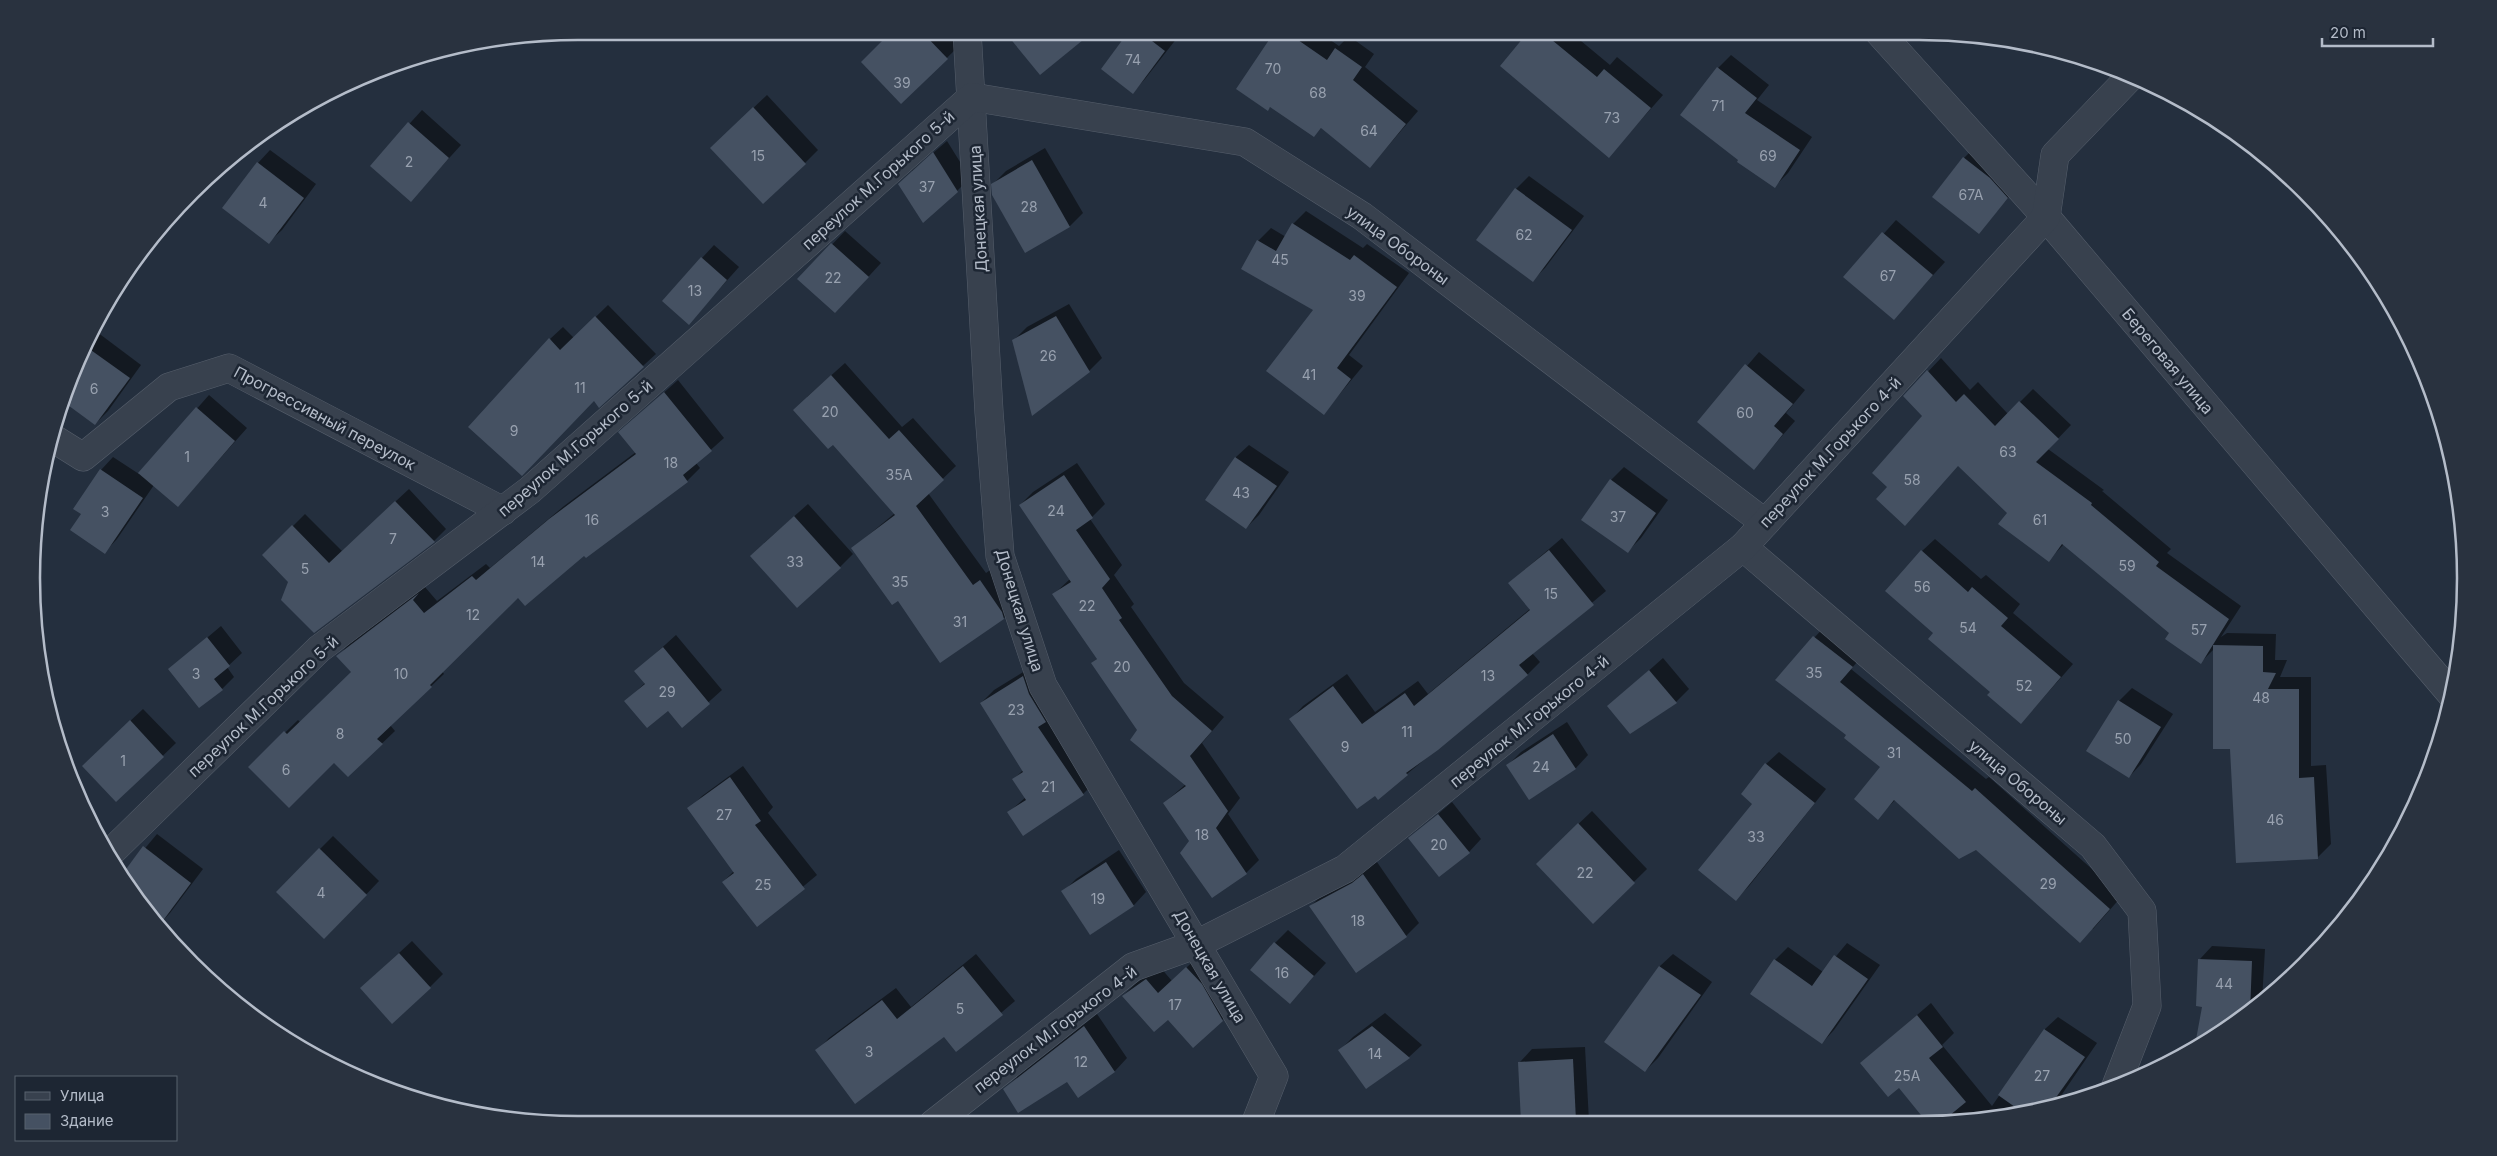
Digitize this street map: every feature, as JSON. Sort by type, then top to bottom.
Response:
[{"type":"street","name":"Донецкая улица","points":[[968,40],[989,412],[1000,556],[1043,686],[1274,1076],[1258,1116]]},
{"type":"street","name":"Береговая улица","points":[[1886,40],[2046,217],[2446,688]]},
{"type":"street","points":[[2046,217],[2054,154],[2126,81]]},
{"type":"street","name":"переулок М.Горького 5-й","points":[[114,850],[319,649],[530,490],[972,97]]},
{"type":"street","name":"улица Обороны","points":[[972,97],[1245,142],[1362,216],[1765,523]]},
{"type":"street","name":"переулок М.Горького 4-й","points":[[943,1116],[1132,967],[1197,944],[1345,869],[1743,547],[2046,217]]},
{"type":"street","name":"Прогрессивный переулок","points":[[57,441],[82,457],[169,387],[229,368],[503,511]]},
{"type":"street","name":"улица Обороны","points":[[1743,547],[2093,846],[2142,911],[2147,1006],[2119,1077]]},
{"type":"building","points":[[883,40],[930,40],[948,59],[901,104],[861,62]]},
{"type":"building","points":[[1011,40],[1083,40],[1040,75]]},
{"type":"building","points":[[1122,40],[1151,40],[1165,51],[1133,94],[1101,69]]},
{"type":"building","points":[[1269,40],[1298,40],[1327,60],[1335,48],[1362,67],[1353,80],[1406,124],[1370,168],[1321,128],[1314,137],[1270,107],[1268,111],[1236,89]]},
{"type":"building","points":[[1522,40],[1552,40],[1597,77],[1604,69],[1651,108],[1609,158],[1500,66]]},
{"type":"building","points":[[1717,67],[1757,98],[1745,113],[1800,150],[1775,188],[1737,162],[1738,160],[1680,115]]},
{"type":"building","points":[[753,107],[806,164],[763,204],[710,148]]},
{"type":"building","points":[[408,122],[449,158],[411,202],[370,166]]},
{"type":"building","points":[[933,152],[958,192],[923,223],[898,184]]},
{"type":"building","points":[[1963,157],[1990,178],[2008,198],[1979,234],[1932,197]]},
{"type":"building","points":[[1032,160],[1070,227],[1025,253],[992,195],[991,184]]},
{"type":"building","points":[[257,162],[304,198],[269,244],[222,208]]},
{"type":"building","points":[[1515,188],[1572,230],[1533,282],[1476,240]]},
{"type":"building","points":[[1292,223],[1350,260],[1354,255],[1397,287],[1337,368],[1351,379],[1324,415],[1266,371],[1313,310],[1241,269],[1257,240],[1276,251]]},
{"type":"building","points":[[1882,232],[1933,275],[1894,320],[1843,277]]},
{"type":"building","points":[[831,243],[869,277],[835,313],[797,279]]},
{"type":"building","points":[[701,257],[727,280],[689,325],[662,301]]},
{"type":"building","points":[[595,316],[644,367],[599,408],[594,401],[522,476],[468,427],[549,338],[560,350]]},
{"type":"building","points":[[1056,316],[1090,372],[1032,416],[1012,340]]},
{"type":"building","points":[[91,350],[130,378],[95,425],[69,406]]},
{"type":"building","points":[[1745,364],[1793,404],[1774,426],[1783,434],[1754,470],[1697,422]]},
{"type":"building","points":[[1927,370],[1956,402],[1964,394],[1995,426],[2019,401],[2059,439],[2036,462],[2092,503],[2091,505],[2159,562],[2156,566],[2229,619],[2201,664],[2165,639],[2169,633],[2062,544],[2049,562],[1998,524],[2007,513],[1958,466],[1905,526],[1876,499],[1887,487],[1872,473],[1922,416],[1903,396]]},
{"type":"building","points":[[831,375],[889,439],[899,430],[944,480],[916,506],[973,585],[980,580],[1002,612],[1004,619],[940,663],[898,601],[892,605],[851,548],[895,515],[833,445],[828,449],[793,410]]},
{"type":"building","points":[[664,392],[712,451],[683,475],[688,482],[586,558],[584,556],[525,606],[518,598],[430,685],[432,687],[377,739],[383,744],[348,777],[334,763],[289,808],[248,767],[284,731],[287,734],[351,672],[336,656],[419,593],[413,600],[424,613],[472,576],[476,580],[549,519],[636,454],[618,432]]},
{"type":"building","points":[[196,407],[235,441],[178,507],[138,473]]},
{"type":"building","points":[[1235,457],[1277,486],[1246,529],[1205,500]]},
{"type":"building","points":[[100,469],[143,498],[105,554],[70,530],[81,514],[73,509]]},
{"type":"building","points":[[1064,475],[1093,518],[1076,530],[1110,579],[1102,588],[1122,618],[1119,620],[1172,696],[1212,731],[1190,756],[1228,811],[1216,828],[1247,874],[1212,898],[1180,853],[1189,841],[1163,803],[1186,786],[1130,740],[1137,730],[1091,663],[1097,659],[1052,594],[1071,582],[1019,505]]},
{"type":"building","points":[[1610,479],[1656,513],[1628,553],[1581,520]]},
{"type":"building","points":[[395,501],[435,542],[314,633],[281,600],[288,582],[262,555],[292,525],[329,563]]},
{"type":"building","points":[[794,516],[841,568],[797,608],[750,556]]},
{"type":"building","points":[[1549,550],[1594,605],[1519,665],[1528,675],[1438,750],[1406,773],[1408,775],[1378,800],[1375,796],[1357,809],[1289,719],[1333,686],[1362,724],[1405,693],[1414,706],[1530,610],[1508,583]]},
{"type":"building","points":[[1921,550],[1968,592],[1972,587],[2008,618],[2001,626],[2061,677],[2021,724],[1987,695],[1990,692],[1928,639],[1933,633],[1885,591]]},
{"type":"building","points":[[1813,636],[1853,667],[1840,682],[1972,791],[1975,788],[2110,909],[2080,943],[1976,850],[1959,859],[1894,800],[1878,820],[1854,799],[1880,767],[1844,738],[1846,735],[1775,680]]},
{"type":"building","points":[[207,637],[230,666],[214,679],[223,690],[199,708],[168,669]]},
{"type":"building","points":[[2213,645],[2263,646],[2263,672],[2276,673],[2268,689],[2299,689],[2299,778],[2314,777],[2318,859],[2236,863],[2230,749],[2213,749]]},
{"type":"building","points":[[663,647],[710,704],[682,728],[668,711],[647,728],[624,701],[645,684],[634,671]]},
{"type":"building","points":[[1649,670],[1677,703],[1630,734],[1607,706]]},
{"type":"building","points":[[1023,676],[1029,694],[1046,722],[1038,727],[1084,795],[1023,836],[1007,812],[1026,800],[1012,779],[1023,772],[980,703]]},
{"type":"building","points":[[2118,700],[2161,727],[2129,778],[2086,751]]},
{"type":"building","points":[[130,720],[164,757],[116,802],[82,766]]},
{"type":"building","points":[[1553,734],[1576,769],[1529,800],[1506,765]]},
{"type":"building","points":[[1765,763],[1815,803],[1736,901],[1698,870],[1752,804],[1741,794]]},
{"type":"building","points":[[730,777],[761,821],[755,825],[805,889],[757,927],[722,882],[734,873],[687,808]]},
{"type":"building","points":[[1438,814],[1470,853],[1439,877],[1408,838]]},
{"type":"building","points":[[1578,823],[1635,883],[1593,924],[1536,864]]},
{"type":"building","points":[[143,846],[191,883],[163,920],[126,869]]},
{"type":"building","points":[[319,848],[367,895],[324,939],[276,892]]},
{"type":"building","points":[[1106,862],[1134,906],[1090,935],[1061,891]]},
{"type":"building","points":[[1363,874],[1407,937],[1356,973],[1309,906],[1352,883]]},
{"type":"building","points":[[1274,942],[1314,976],[1290,1004],[1250,970]]},
{"type":"building","points":[[399,953],[431,988],[392,1024],[360,988]]},
{"type":"building","points":[[1834,955],[1868,979],[1822,1044],[1750,994],[1774,959],[1812,986]]},
{"type":"building","points":[[2198,959],[2252,961],[2250,1002],[2196,1039],[2202,1007],[2196,1006]]},
{"type":"building","points":[[963,966],[1003,1015],[956,1052],[944,1037],[855,1104],[815,1050],[882,1000],[897,1019]]},
{"type":"building","points":[[1659,966],[1701,995],[1645,1072],[1604,1042]]},
{"type":"building","points":[[1186,967],[1202,984],[1223,1021],[1193,1048],[1168,1020],[1154,1032],[1122,996],[1146,979],[1158,993]]},
{"type":"building","points":[[1917,1015],[1943,1047],[1929,1058],[1966,1102],[1950,1115],[1922,1116],[1899,1088],[1888,1097],[1860,1063]]},
{"type":"building","points":[[1084,1026],[1115,1072],[1078,1098],[1067,1082],[1018,1113],[1003,1089]]},
{"type":"building","points":[[1372,1026],[1410,1058],[1366,1089],[1338,1050]]},
{"type":"building","points":[[2044,1029],[2085,1057],[2055,1099],[2015,1107],[1998,1095]]},
{"type":"building","points":[[1573,1059],[1576,1116],[1521,1116],[1518,1062]]}]
